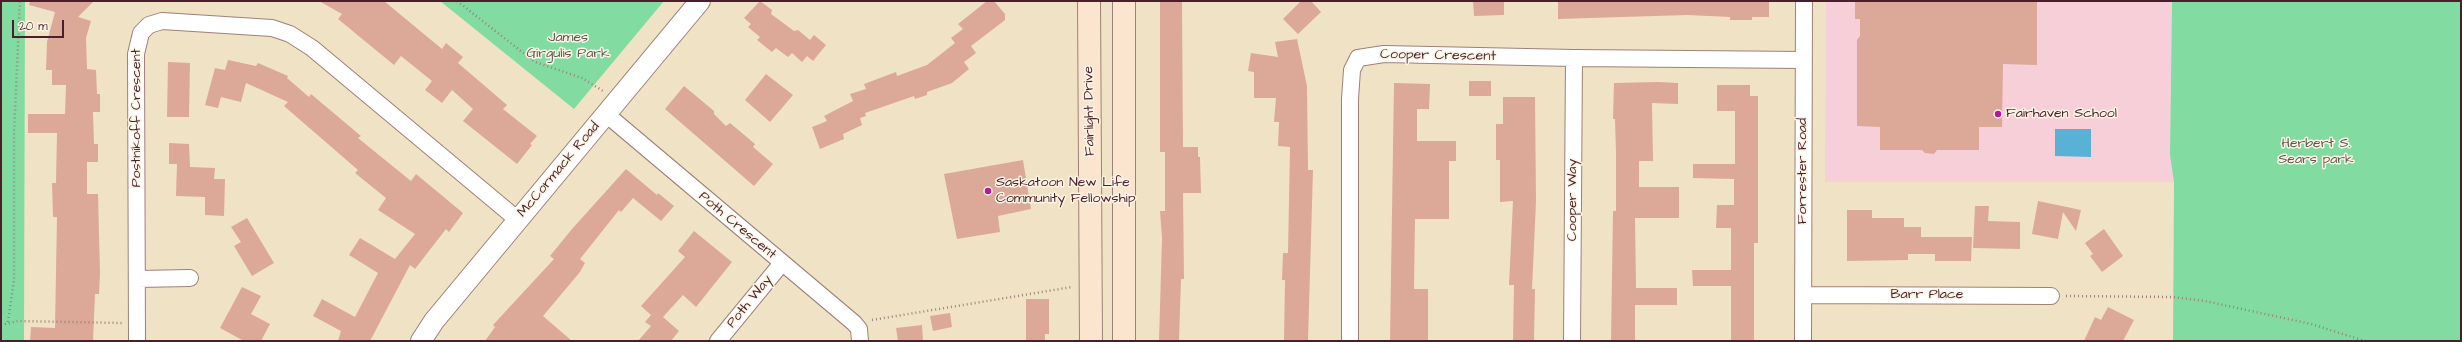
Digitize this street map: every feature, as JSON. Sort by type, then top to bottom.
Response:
[{"type":"main road","name":"Fairlight Drive","points":[[1089,1],[1091,341]]},
{"type":"main road","points":[[1124,1],[1124,341]]},
{"type":"street","name":"McCormack Road","points":[[421,341],[434,321],[700,1]]},
{"type":"street","name":"Forrester Road","points":[[1803,341],[1804,1]]},
{"type":"street","name":"Postnikoff Crescent","points":[[137,341],[136,54],[141,32],[149,25],[162,21],[272,28],[290,34],[312,48],[518,220]]},
{"type":"street","name":"Cooper Crescent","points":[[1350,341],[1350,99],[1352,70],[1358,58],[1384,54],[1574,58],[1804,60]]},
{"type":"street","name":"Cooper Way","points":[[1572,341],[1574,58]]},
{"type":"street","name":"Poth Crescent","points":[[612,108],[782,263],[857,327],[860,341]]},
{"type":"street","name":"Poth Way","points":[[718,341],[782,263]]},
{"type":"street","points":[[137,279],[190,278]]},
{"type":"street","name":"Barr Place","points":[[1803,295],[2051,296]]},
{"type":"path","points":[[8,322],[14,280],[14,133],[20,1]]},
{"type":"path","points":[[457,1],[536,62],[582,78],[612,108]]},
{"type":"path","points":[[871,320],[1070,287]]},
{"type":"path","points":[[2081,296],[2173,296],[2205,301],[2312,324],[2365,341]]},
{"type":"path","points":[[1,325],[8,322],[137,323]]},
{"type":"shaded area","name":"Fairhaven School","points":[[1826,1],[2172,1],[2170,155],[2174,182],[1825,182]]},
{"type":"green space","points":[[1,1],[25,1],[24,341],[1,341]]},
{"type":"green space","name":"James Girgulis Park","points":[[440,1],[664,1],[574,109]]},
{"type":"green space","name":"Herbert S. Sears park","points":[[2172,1],[2461,1],[2460,341],[2173,341],[2174,182],[2170,155]]},
{"type":"water","points":[[2055,129],[2091,129],[2091,157],[2055,156]]},
{"type":"building","points":[[30,1],[94,1],[78,17],[91,21],[86,38],[87,69],[96,70],[97,94],[100,94],[100,112],[93,112],[94,144],[98,144],[98,162],[87,162],[87,194],[98,194],[100,273],[99,294],[95,294],[93,341],[30,341],[31,327],[55,328],[57,217],[53,217],[52,183],[56,183],[57,133],[28,133],[28,114],[65,114],[66,85],[52,85],[52,70],[46,70],[47,42],[55,12],[29,5]]},
{"type":"building","points":[[319,1],[384,1],[442,49],[446,43],[463,57],[458,63],[507,105],[503,109],[537,136],[530,144],[532,145],[517,164],[463,121],[473,109],[452,90],[442,103],[425,90],[432,81],[401,56],[394,65],[338,19],[342,14]]},
{"type":"building","points":[[760,1],[772,10],[771,14],[794,31],[798,30],[810,40],[814,35],[826,45],[813,61],[807,56],[802,62],[792,53],[788,57],[776,48],[772,52],[757,40],[760,37],[748,27],[751,24],[744,18]]},
{"type":"building","points":[[987,1],[994,1],[1005,14],[1005,20],[971,46],[976,53],[964,62],[969,69],[952,83],[927,92],[927,95],[915,99],[914,96],[865,113],[866,116],[860,118],[862,125],[843,134],[844,139],[820,149],[812,127],[827,121],[824,116],[853,101],[850,94],[866,89],[864,84],[896,72],[897,76],[927,65],[955,43],[951,38],[963,29],[958,24]]},
{"type":"building","points":[[1160,1],[1182,1],[1183,147],[1198,147],[1198,157],[1200,157],[1201,193],[1183,193],[1184,279],[1181,279],[1179,341],[1159,341],[1162,238],[1160,211],[1165,211],[1165,152],[1160,152]]},
{"type":"building","points":[[1301,1],[1311,1],[1321,12],[1298,34],[1283,19]]},
{"type":"building","points":[[1473,1],[1504,1],[1504,15],[1474,16]]},
{"type":"building","points":[[1558,1],[1769,1],[1769,17],[1752,17],[1752,20],[1730,20],[1730,17],[1687,15],[1558,19]]},
{"type":"building","points":[[1855,1],[2037,1],[2037,65],[2003,64],[2002,127],[1979,127],[1979,150],[1937,150],[1934,154],[1925,153],[1922,150],[1880,150],[1880,127],[1857,126],[1857,40],[1860,36],[1860,19],[1855,19]]},
{"type":"building","points":[[1297,39],[1307,86],[1308,170],[1313,170],[1308,341],[1284,341],[1285,280],[1282,280],[1283,253],[1288,253],[1290,147],[1278,146],[1279,122],[1274,122],[1276,98],[1254,98],[1254,72],[1248,71],[1251,53],[1278,57],[1275,42]]},
{"type":"building","points":[[228,60],[256,66],[258,63],[288,76],[287,78],[309,97],[311,94],[361,136],[358,138],[411,181],[416,174],[463,213],[449,232],[446,229],[415,269],[410,265],[370,341],[338,341],[341,331],[313,316],[322,299],[355,317],[378,273],[349,255],[360,238],[395,259],[415,234],[378,210],[386,198],[355,173],[358,170],[284,106],[288,102],[246,83],[241,102],[221,97],[218,108],[205,105],[215,68],[225,70]]},
{"type":"building","points":[[168,62],[190,63],[189,117],[167,117]]},
{"type":"building","points":[[766,74],[793,95],[770,122],[745,100]]},
{"type":"building","points":[[1469,81],[1491,81],[1491,96],[1469,96]]},
{"type":"building","points":[[1394,83],[1430,84],[1429,109],[1417,109],[1417,141],[1456,141],[1456,161],[1449,161],[1449,219],[1415,219],[1414,289],[1428,289],[1428,341],[1390,341]]},
{"type":"building","points":[[1614,83],[1678,83],[1678,104],[1652,103],[1653,161],[1639,161],[1639,187],[1679,187],[1679,218],[1635,218],[1636,288],[1677,288],[1677,305],[1635,305],[1635,341],[1611,341],[1613,211],[1616,211],[1615,119],[1613,119]]},
{"type":"building","points":[[1717,85],[1750,85],[1750,96],[1758,96],[1758,243],[1754,243],[1754,341],[1731,341],[1731,286],[1693,286],[1692,270],[1731,270],[1731,228],[1716,228],[1717,205],[1734,205],[1734,179],[1693,178],[1693,164],[1735,164],[1735,111],[1717,111]]},
{"type":"building","points":[[684,86],[714,111],[714,114],[726,126],[730,123],[755,144],[753,147],[773,164],[754,186],[665,109]]},
{"type":"building","points":[[1503,97],[1535,97],[1536,201],[1532,289],[1535,289],[1534,341],[1513,341],[1514,285],[1509,285],[1513,201],[1500,202],[1500,160],[1496,160],[1496,124],[1503,124]]},
{"type":"building","points":[[169,143],[189,144],[190,167],[215,168],[214,179],[225,179],[224,216],[205,215],[205,197],[176,196],[177,164],[169,164]]},
{"type":"building","name":"Saskatoon New Life Community Fellowship","points":[[1023,160],[1031,209],[998,216],[1000,232],[957,239],[944,174]]},
{"type":"building","points":[[626,169],[657,195],[658,193],[674,206],[661,221],[633,198],[621,212],[619,210],[580,259],[585,263],[580,272],[543,316],[572,341],[485,341],[495,327],[493,325],[554,259],[550,256]]},
{"type":"building","points":[[2038,201],[2081,210],[2076,231],[2063,212],[2058,239],[2032,234]]},
{"type":"building","points":[[1975,206],[1989,206],[1988,221],[2020,222],[2020,249],[1973,248]]},
{"type":"building","points":[[1847,210],[1872,210],[1872,218],[1904,218],[1904,227],[1921,227],[1921,237],[1972,237],[1971,261],[1935,261],[1935,254],[1908,254],[1908,260],[1847,261]]},
{"type":"building","points":[[247,218],[274,263],[252,276],[234,246],[241,242],[231,227]]},
{"type":"building","points":[[2104,229],[2123,256],[2102,272],[2090,256],[2093,254],[2085,243]]},
{"type":"building","points":[[694,231],[732,262],[696,307],[683,295],[663,317],[679,331],[671,341],[638,341],[651,326],[645,322],[651,315],[641,306],[685,257],[678,251]]},
{"type":"building","points":[[242,287],[261,296],[251,314],[270,324],[261,341],[244,341],[220,328]]},
{"type":"building","points":[[1026,299],[1049,299],[1049,334],[1045,334],[1045,341],[1026,341]]},
{"type":"building","points":[[2108,307],[2134,320],[2123,341],[2084,341],[2095,317],[2101,320]]},
{"type":"building","points":[[950,313],[952,327],[933,331],[930,316]]},
{"type":"building","points":[[922,325],[923,341],[898,341],[896,328]]},
{"type":"place","name":"Fairhaven School","points":[[1998,114]]},
{"type":"place","name":"Saskatoon New Life Community Fellowship","points":[[988,191]]}]
